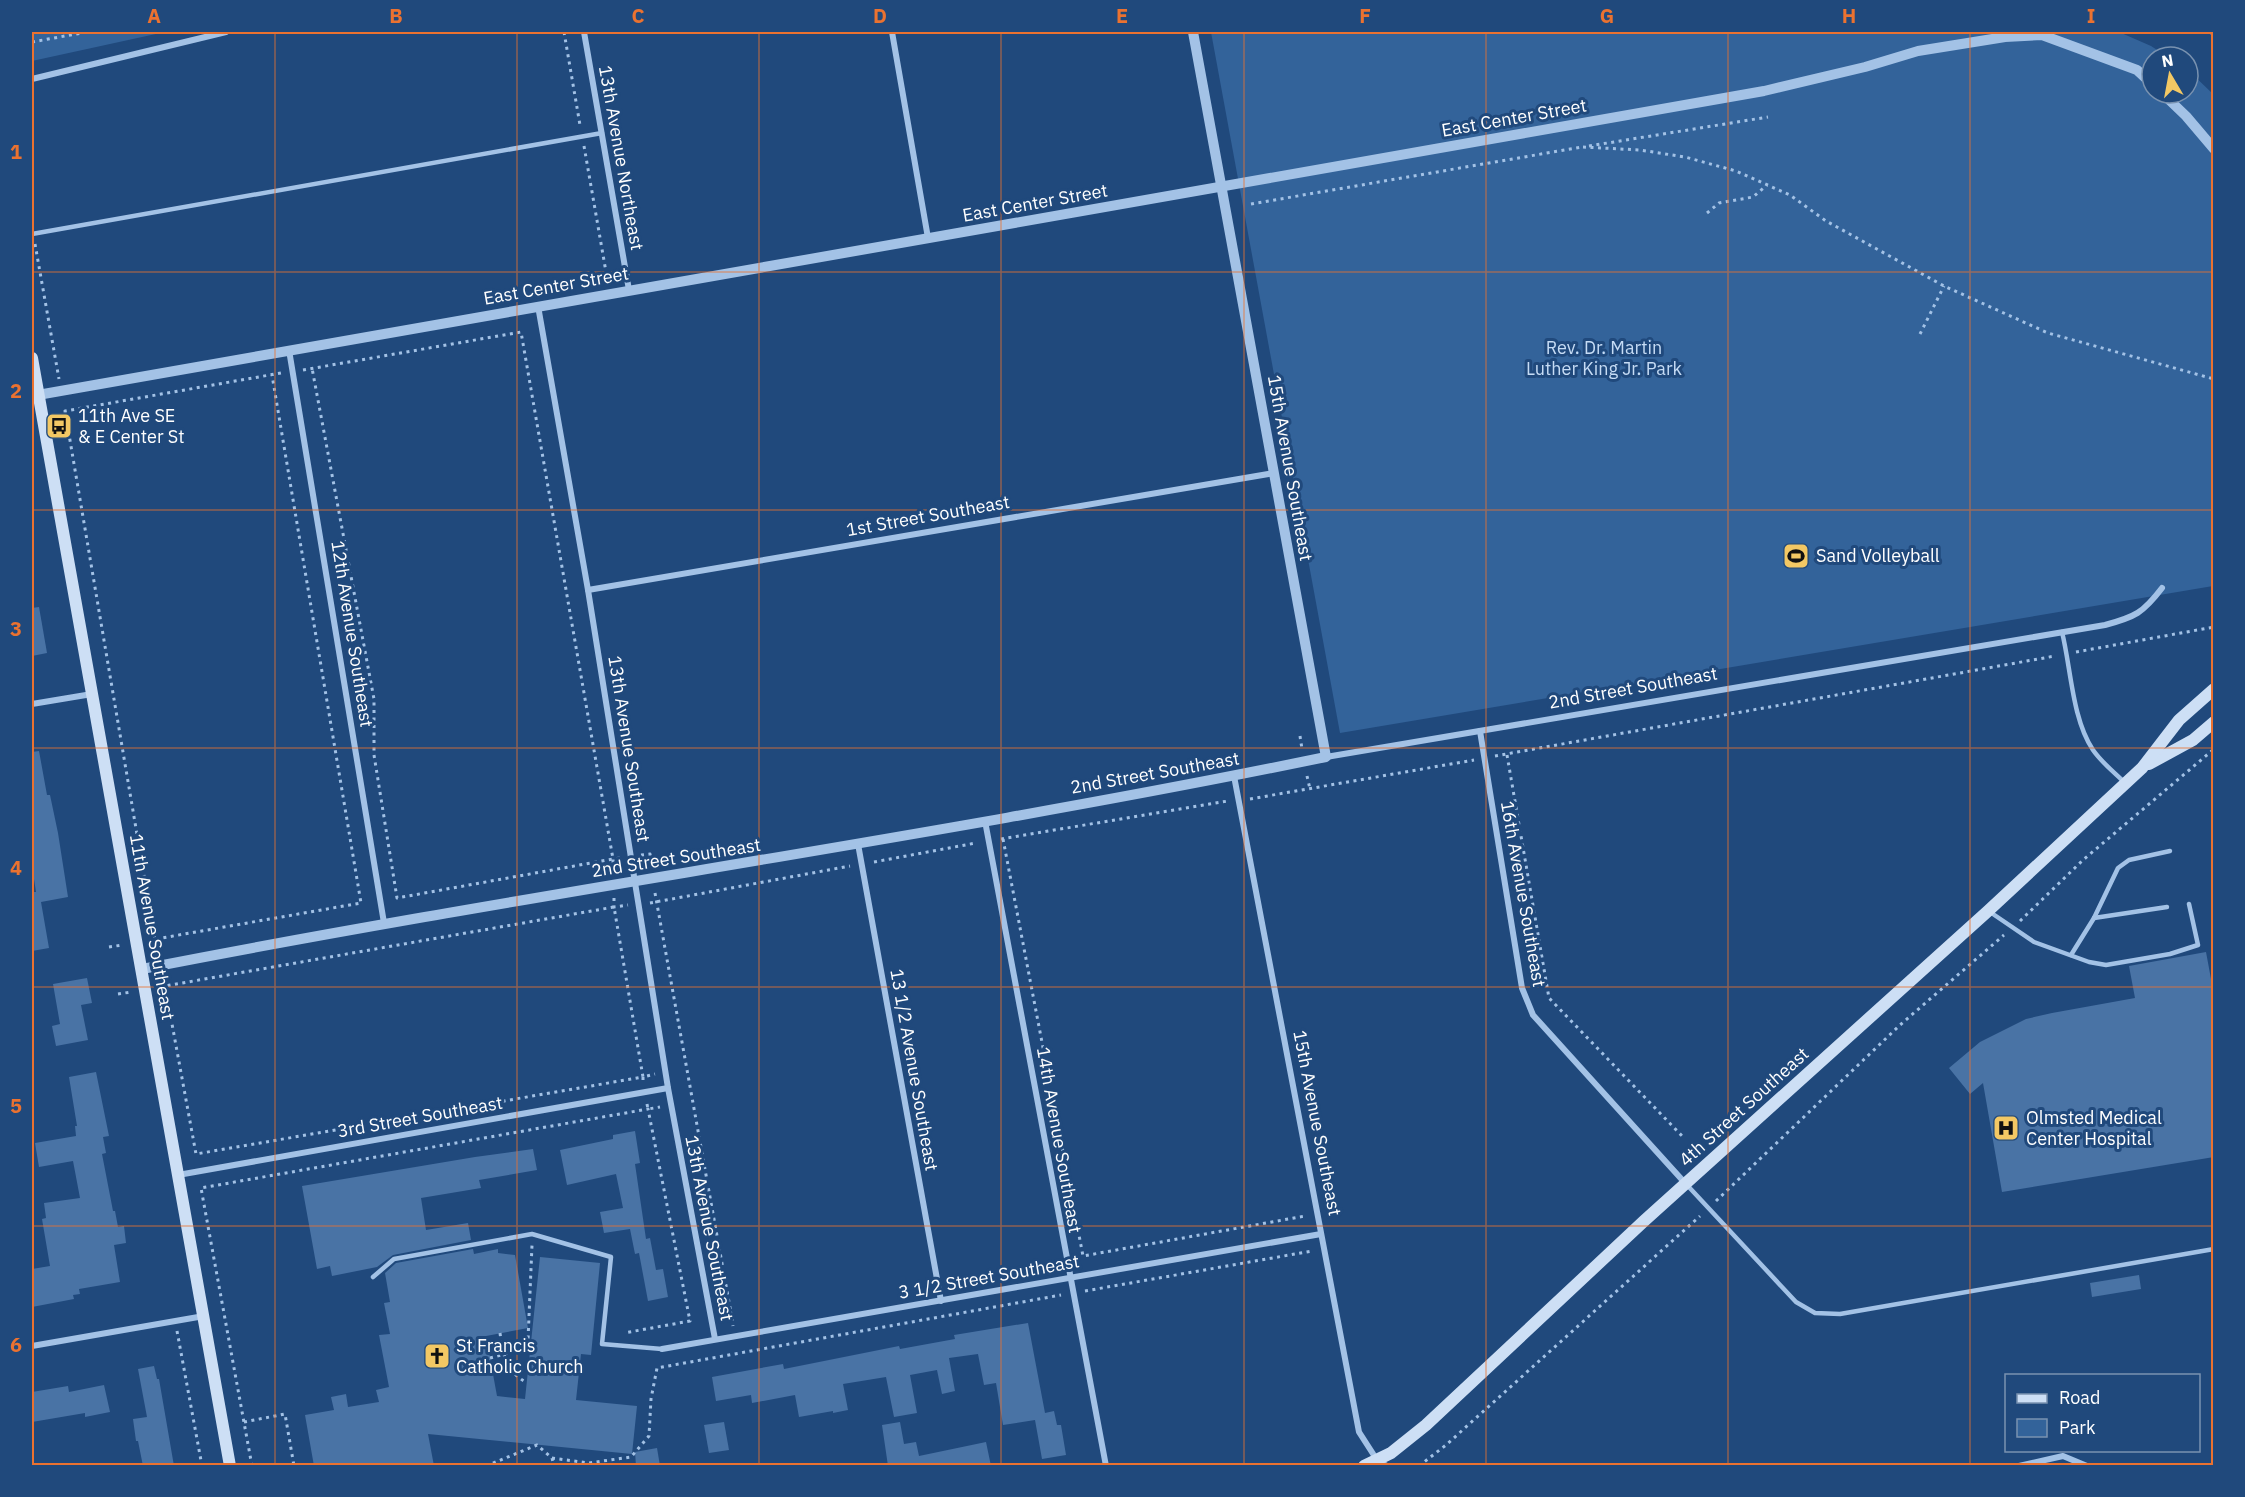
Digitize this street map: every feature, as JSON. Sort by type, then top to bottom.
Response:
[{"type":"main road","name":"11th Avenue Southeast","points":[[32,358],[35,395],[92,694],[230,1466]]},
{"type":"main road","name":"4th Street Southeast","points":[[1364,1466],[1382,1463],[1426,1425],[1685,1184],[1988,911],[2142,768],[2179,720],[2214,689]]},
{"type":"main road","name":"4th Street Southeast","points":[[2142,768],[2193,740],[2214,722]]},
{"type":"street","points":[[32,79],[226,32]]},
{"type":"street","name":"13th Avenue Northeast","points":[[584,32],[628,290]]},
{"type":"street","points":[[892,32],[928,239]]},
{"type":"street","name":"15th Avenue Southeast","points":[[1193,32],[1326,757]]},
{"type":"street","name":"East Center Street","points":[[35,395],[1764,91],[1865,67],[1918,51],[1963,42],[2043,35],[2140,73]]},
{"type":"street","points":[[2175,105],[2214,149]]},
{"type":"street","name":"13th Avenue Southeast","points":[[537,305],[588,590],[668,1088],[715,1339]]},
{"type":"street","name":"12th Avenue Southeast","points":[[289,350],[384,923]]},
{"type":"street","name":"1st Street Southeast","points":[[588,590],[1274,473]]},
{"type":"street","name":"2nd Street Southeast","points":[[142,969],[384,923],[858,844],[1234,776],[1326,757],[2062,632],[2129,618],[2147,608],[2162,588]]},
{"type":"street","points":[[32,704],[92,694]]},
{"type":"street","name":"16th Avenue Southeast","points":[[1480,731],[1522,988],[1533,1015],[1685,1184]]},
{"type":"street","name":"15th Avenue Southeast","points":[[1234,776],[1359,1432],[1382,1463]]},
{"type":"street","name":"14th Avenue Southeast","points":[[985,820],[1106,1466]]},
{"type":"street","name":"13 1/2 Avenue Southeast","points":[[858,844],[941,1301]]},
{"type":"street","name":"3rd Street Southeast","points":[[177,1175],[668,1088]]},
{"type":"street","name":"3 1/2 Street Southeast","points":[[662,1349],[1321,1234]]},
{"type":"street","points":[[32,1346],[204,1316]]},
{"type":"street","points":[[2019,1466],[2063,1456],[2087,1466]]},
{"type":"lane","points":[[32,234],[602,133]]},
{"type":"lane","points":[[2062,632],[2080,724],[2097,755],[2125,783]]},
{"type":"lane","points":[[2071,955],[2094,918],[2118,868],[2129,860],[2170,851]]},
{"type":"lane","points":[[1988,911],[2034,942],[2089,962],[2106,965],[2170,954],[2198,945],[2189,904]]},
{"type":"lane","points":[[2094,918],[2167,908]]},
{"type":"lane","points":[[1685,1184],[1796,1302],[1815,1313],[1840,1314],[2214,1249]]},
{"type":"lane","points":[[373,1277],[394,1259],[532,1234],[611,1257],[602,1344],[662,1349]]},
{"type":"path","points":[[32,42],[87,32]]},
{"type":"path","points":[[564,32],[606,272]]},
{"type":"path","points":[[1251,204],[1768,117]]},
{"type":"path","points":[[1583,147],[1640,150],[1685,157],[1736,171],[1790,195],[1826,220],[1944,286],[2048,333],[2214,379]]},
{"type":"path","points":[[1707,213],[1719,203],[1753,197],[1767,185]]},
{"type":"path","points":[[32,234],[56,367]]},
{"type":"path","points":[[1920,334],[1944,286]]},
{"type":"path","points":[[643,1077],[614,907],[613,859],[521,332],[312,368],[374,699],[374,755],[397,898],[613,859],[650,854],[731,1313]]},
{"type":"path","points":[[272,375],[362,903],[155,939],[65,411],[272,375]]},
{"type":"path","points":[[1684,1138],[1549,998],[1507,754],[2214,627]]},
{"type":"path","points":[[1419,1466],[1446,1445],[1708,1208],[1900,1025],[2013,928],[2083,860],[2214,748]]},
{"type":"path","points":[[1310,789],[1463,762]]},
{"type":"path","points":[[1003,838],[1083,1256],[1300,1217]]},
{"type":"path","points":[[657,903],[614,907],[165,986],[196,1154],[687,1069]]},
{"type":"path","points":[[252,1466],[201,1188],[648,1109],[690,1321],[624,1333]]},
{"type":"path","points":[[490,1358],[519,1350],[528,1340],[532,1234]]},
{"type":"path","points":[[486,1466],[537,1445],[552,1458],[589,1463],[631,1457],[649,1436],[651,1399],[657,1368],[1324,1248]]},
{"type":"path","points":[[176,1321],[202,1466]]},
{"type":"path","points":[[500,1334],[507,1366],[517,1377],[527,1383]]},
{"type":"path","points":[[244,1422],[285,1414],[294,1466]]},
{"type":"path","points":[[552,1458],[554,1466]]},
{"type":"green space","points":[[32,32],[165,32],[32,61]]},
{"type":"green space","name":"Rev. Dr. Martin Luther King Jr. Park","points":[[1211,32],[2119,32],[2149,45],[2140,45],[2140,105],[2200,105],[2200,82],[2213,94],[2213,586],[1340,733]]},
{"type":"building","points":[[39,607],[47,653],[32,656],[32,608]]},
{"type":"building","points":[[39,751],[47,795],[50,795],[58,833],[68,897],[41,902],[49,948],[32,951],[32,892],[36,892],[32,866],[32,752]]},
{"type":"building","points":[[2206,952],[2211,979],[2214,979],[2214,1157],[2002,1192],[1983,1083],[1970,1094],[1949,1068],[1980,1042],[2026,1019],[2135,998],[2129,966]]},
{"type":"building","points":[[87,978],[92,1003],[81,1005],[88,1040],[56,1046],[52,1026],[60,1024],[53,984]]},
{"type":"building","points":[[96,1072],[109,1136],[103,1137],[106,1153],[102,1154],[113,1211],[115,1211],[118,1227],[124,1226],[126,1243],[114,1245],[120,1282],[79,1289],[80,1294],[73,1295],[74,1299],[32,1307],[32,1269],[50,1266],[42,1219],[46,1218],[44,1203],[80,1198],[73,1161],[39,1167],[35,1143],[76,1136],[75,1126],[77,1126],[69,1077]]},
{"type":"building","points":[[635,1131],[640,1163],[635,1164],[646,1239],[650,1238],[656,1270],[663,1269],[668,1297],[648,1301],[639,1253],[635,1254],[630,1229],[604,1233],[600,1212],[623,1208],[616,1174],[567,1185],[560,1150],[613,1139],[613,1135]]},
{"type":"building","points":[[533,1149],[537,1170],[479,1180],[481,1188],[421,1198],[426,1230],[468,1223],[471,1240],[393,1255],[377,1267],[332,1276],[330,1266],[317,1269],[302,1186]]},
{"type":"building","name":"St Francis Catholic Church","points":[[473,1249],[474,1254],[498,1249],[498,1253],[515,1255],[528,1328],[486,1336],[497,1396],[525,1399],[540,1257],[600,1263],[591,1355],[581,1354],[576,1400],[637,1406],[632,1454],[428,1434],[434,1466],[314,1466],[305,1415],[334,1410],[331,1397],[346,1394],[348,1407],[379,1402],[376,1390],[389,1387],[379,1335],[390,1334],[384,1303],[390,1302],[385,1273],[396,1263]]},
{"type":"building","points":[[2139,1275],[2141,1289],[2092,1297],[2090,1283]]},
{"type":"building","points":[[1028,1323],[1045,1413],[1054,1411],[1057,1425],[1061,1425],[1066,1455],[1042,1459],[1035,1420],[1003,1425],[996,1383],[984,1385],[978,1354],[949,1358],[955,1391],[942,1394],[937,1370],[910,1375],[917,1413],[894,1417],[886,1377],[843,1384],[848,1410],[833,1413],[833,1411],[799,1417],[795,1395],[752,1403],[751,1395],[716,1401],[712,1377],[783,1364],[784,1369],[899,1346],[900,1349],[955,1339],[954,1335]]},
{"type":"building","points":[[154,1366],[157,1379],[159,1379],[174,1466],[143,1466],[138,1441],[136,1441],[133,1419],[147,1417],[138,1369]]},
{"type":"building","points":[[104,1385],[110,1412],[85,1417],[85,1413],[32,1422],[32,1392],[68,1386],[69,1392]]},
{"type":"building","points":[[724,1422],[729,1450],[709,1453],[704,1425]]},
{"type":"building","points":[[900,1422],[904,1444],[916,1442],[919,1456],[986,1442],[991,1466],[888,1466],[882,1425]]},
{"type":"building","points":[[657,1448],[660,1466],[636,1466],[635,1452]]},
{"type":"place","name":"11th Ave SE & E Center St","points":[[59,426]]},
{"type":"place","name":"Sand Volleyball","points":[[1796,556]]},
{"type":"place","name":"Olmsted Medical Center Hospital","points":[[2006,1128]]},
{"type":"place","name":"St Francis Catholic Church","points":[[437,1356]]}]
